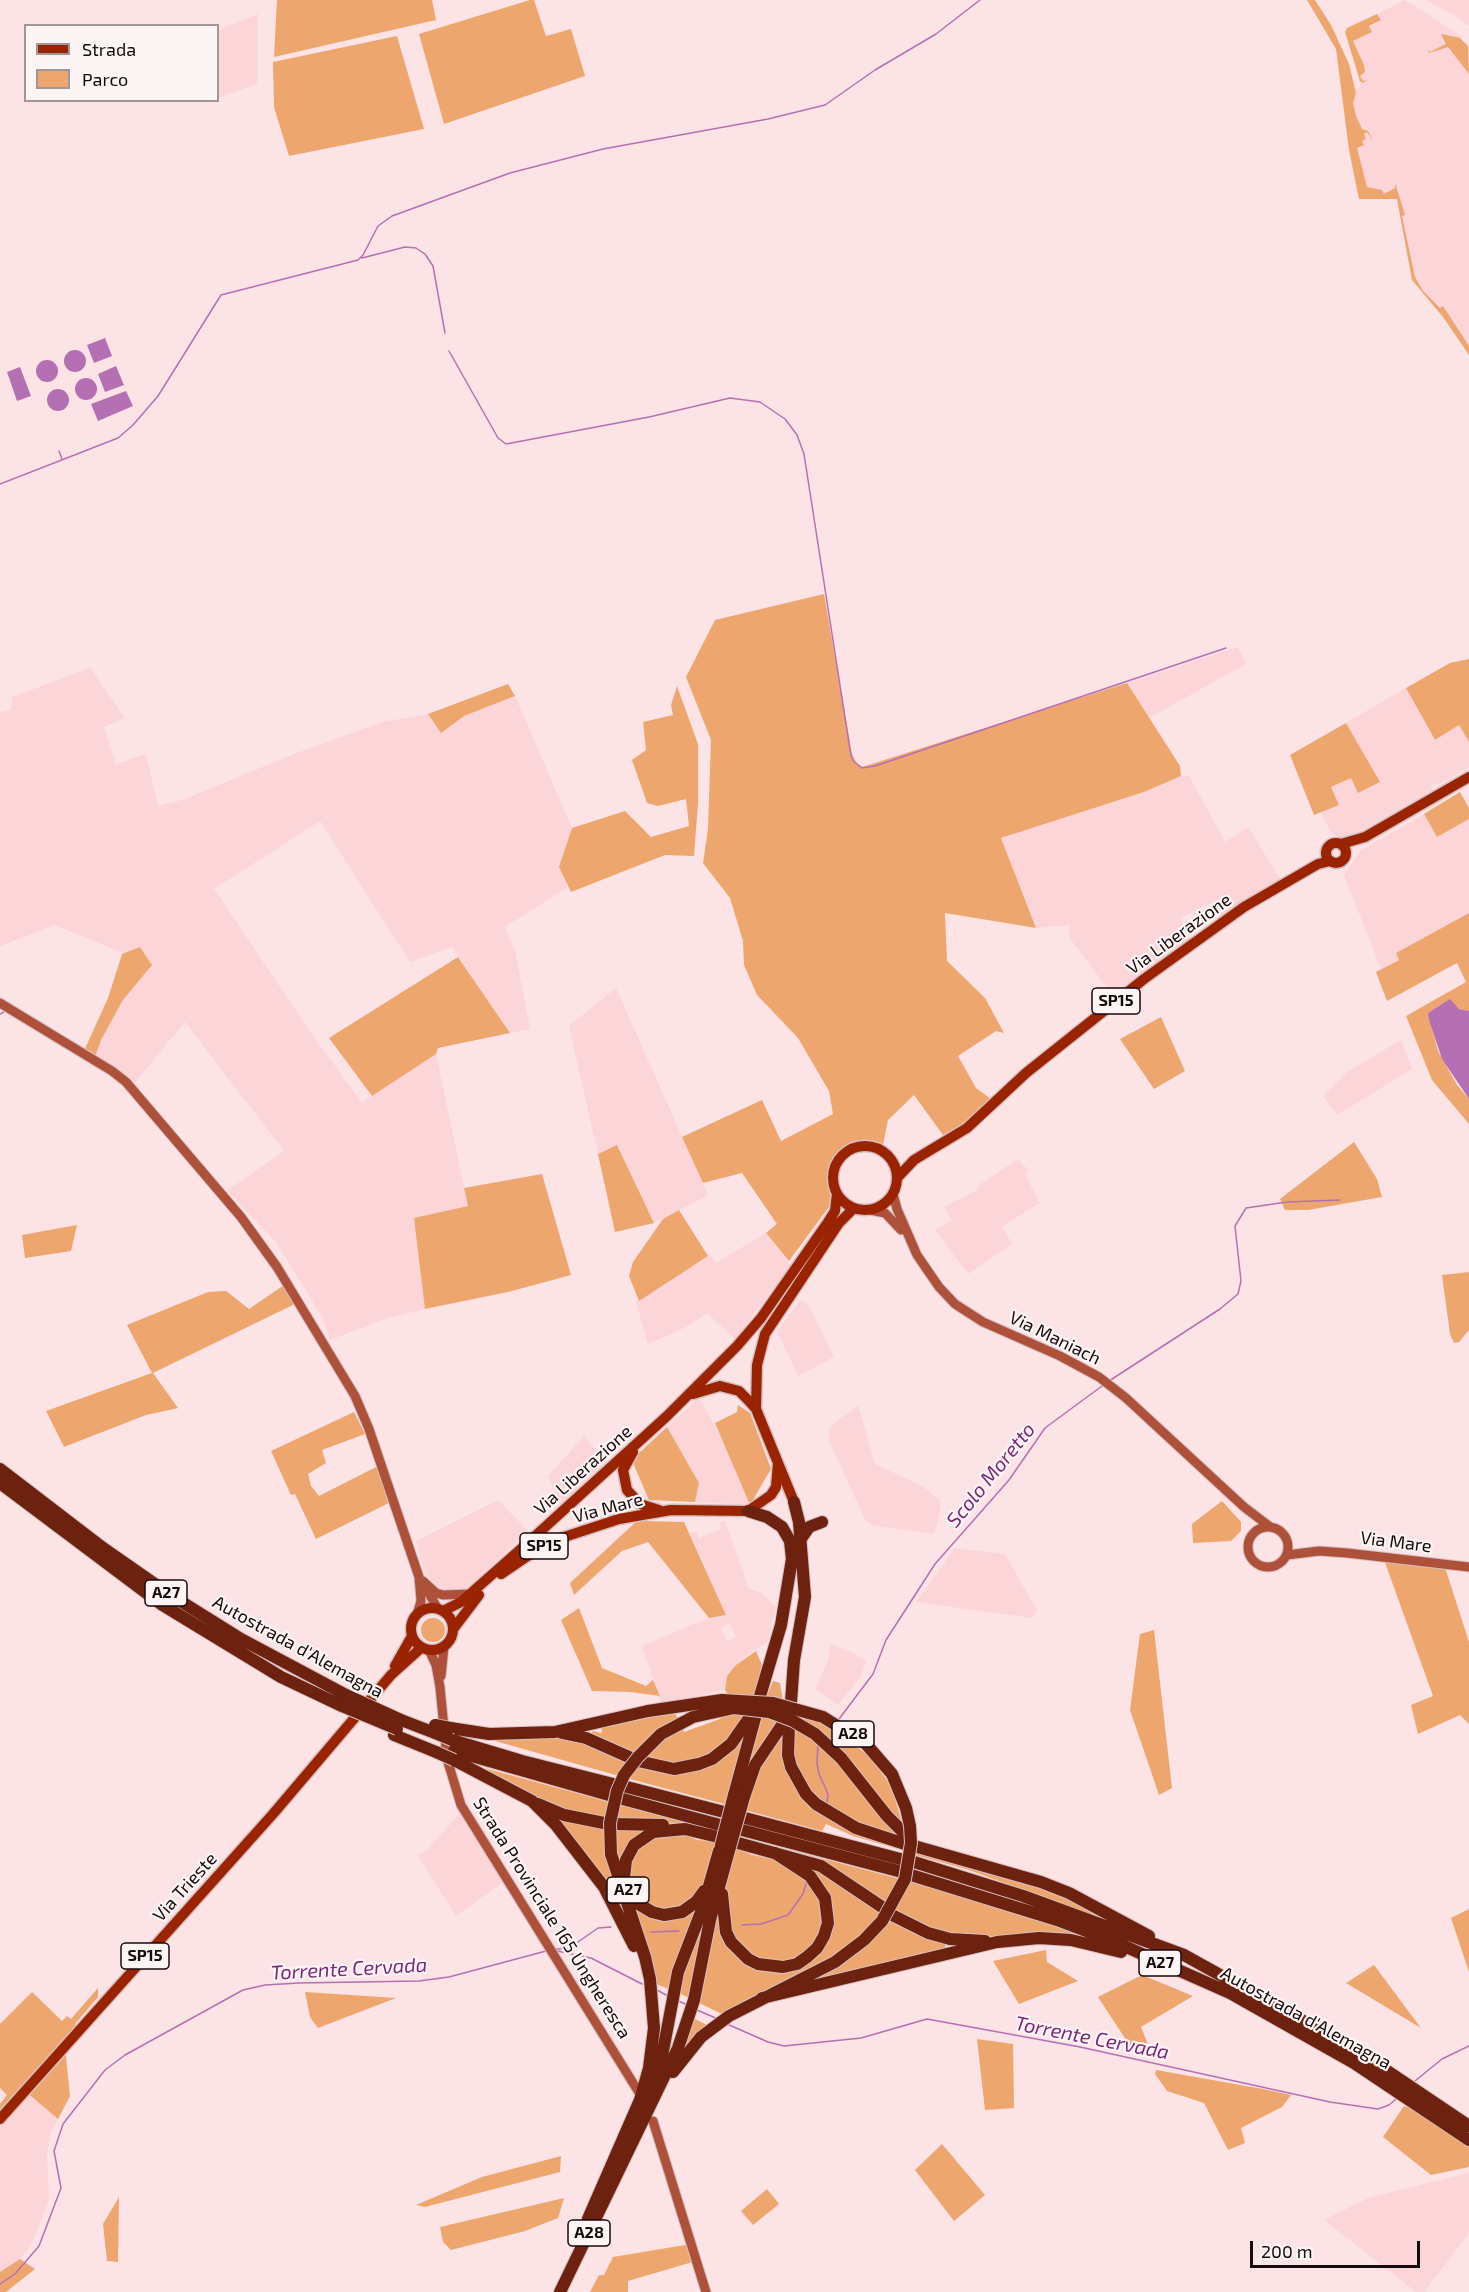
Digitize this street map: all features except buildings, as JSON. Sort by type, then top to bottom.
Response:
[{"type":"highway","name":"Autostrada d'Alemagna","points":[[0,1469],[102,1548],[169,1594],[241,1639],[327,1685],[344,1701]]},
{"type":"highway","name":"Autostrada d'Alemagna","points":[[0,1484],[161,1604],[287,1680],[452,1745],[522,1761],[616,1791],[724,1837]]},
{"type":"highway","points":[[724,1837],[739,1796],[755,1765],[789,1714],[794,1660],[805,1597],[794,1502]]},
{"type":"highway","points":[[748,1511],[767,1516],[782,1527],[790,1541],[792,1559],[781,1625],[760,1696]]},
{"type":"highway","points":[[800,1540],[809,1527],[822,1522]]},
{"type":"highway","name":"A28","points":[[555,1732],[648,1711],[722,1700],[762,1701],[799,1708],[823,1717],[866,1744],[892,1774],[906,1808],[910,1826],[905,1879],[886,1915],[864,1940],[835,1962],[729,2016],[701,2037],[673,2073],[619,2174]]},
{"type":"highway","points":[[344,1701],[436,1739]]},
{"type":"highway","name":"A28","points":[[588,2219],[644,2088],[652,2049],[654,2014],[648,1979],[611,1854],[610,1823],[617,1791],[624,1775],[638,1756],[661,1734],[693,1717],[734,1708],[769,1712],[802,1726],[841,1758],[910,1841]]},
{"type":"highway","name":"A27","points":[[436,1739],[452,1745],[489,1734],[555,1732],[586,1738],[634,1759],[674,1769],[712,1759],[731,1744],[754,1714],[739,1796]]},
{"type":"highway","name":"A27","points":[[789,1714],[788,1755],[791,1767],[806,1794],[816,1804],[850,1826],[910,1841],[934,1851],[1024,1877],[1069,1893],[1184,1955]]},
{"type":"highway","name":"A28","points":[[452,1745],[532,1801],[573,1844],[604,1887],[621,1917],[648,1979]]},
{"type":"highway","name":"A27","points":[[532,1801],[564,1815],[608,1824],[668,1825],[724,1837],[821,1866],[886,1915],[928,1933],[959,1940],[997,1942]]},
{"type":"highway","name":"Autostrada d'Alemagna","points":[[743,1824],[1023,1896],[1184,1955],[1350,2047],[1429,2105],[1469,2126]]},
{"type":"highway","name":"A27","points":[[684,1829],[653,1832],[638,1841],[630,1850],[624,1866],[624,1878],[630,1894],[642,1907],[658,1914],[670,1914],[692,1906],[707,1886],[724,1837]]},
{"type":"highway","name":"A27","points":[[724,1837],[721,1899],[726,1932],[731,1942],[748,1959],[758,1964],[783,1967],[796,1964],[818,1948],[826,1929],[827,1907],[825,1898],[810,1876],[775,1853]]},
{"type":"highway","name":"A28","points":[[551,2292],[651,2088],[663,2051],[670,2009],[684,1953],[715,1873],[724,1837]]},
{"type":"highway","name":"A28","points":[[560,2292],[619,2174],[678,2048],[690,2017],[724,1837]]},
{"type":"highway","name":"Autostrada d'Alemagna","points":[[908,1867],[1115,1942],[1230,1993],[1396,2083]]},
{"type":"highway","name":"A28","points":[[762,1998],[997,1942],[1039,1938],[1095,1944],[1176,1970]]},
{"type":"highway","name":"Autostrada d'Alemagna","points":[[1429,2105],[1469,2140]]},
{"type":"main road","name":"SP15","points":[[1344,848],[1469,777]]},
{"type":"main road","name":"Via Liberazione","points":[[897,1178],[905,1167],[967,1128],[1026,1073],[1144,979],[1244,907],[1328,858],[1341,862],[1344,848],[1330,845],[1328,858]]},
{"type":"main road","points":[[0,1002],[126,1082],[158,1117],[260,1243],[355,1396],[382,1464],[421,1579],[440,1610],[448,1615],[454,1628]]},
{"type":"main road","name":"SP15","points":[[837,1193],[834,1184],[836,1166],[847,1152],[864,1146],[873,1147],[889,1156]]},
{"type":"main road","name":"Via Liberazione","points":[[889,1156],[902,1158],[926,1153]]},
{"type":"main road","points":[[837,1193],[854,1208],[870,1210],[887,1201],[893,1194],[897,1178],[889,1156]]},
{"type":"main road","name":"Via Liberazione","points":[[440,1610],[453,1607],[470,1594],[687,1397],[761,1318],[835,1211],[837,1193]]},
{"type":"main road","name":"Via Maniach","points":[[893,1194],[911,1244]]},
{"type":"main road","name":"Via Liberazione","points":[[756,1409],[756,1365],[765,1334],[839,1222],[854,1208]]},
{"type":"main road","name":"Via Maniach","points":[[870,1210],[877,1209],[891,1217],[939,1287],[964,1311],[1060,1356],[1114,1388],[1244,1507],[1269,1526]]},
{"type":"main road","name":"Via Liberazione","points":[[687,1397],[712,1387],[730,1387],[739,1391],[756,1409],[778,1463]]},
{"type":"main road","name":"Via Mare","points":[[639,1442],[625,1464],[625,1485],[636,1501],[662,1511]]},
{"type":"main road","points":[[778,1463],[794,1502]]},
{"type":"main road","points":[[748,1511],[771,1495],[776,1487],[778,1463]]},
{"type":"main road","name":"Via Maniach","points":[[1244,1507],[1252,1533]]},
{"type":"main road","name":"Via Mare","points":[[454,1628],[476,1598],[499,1576],[529,1555],[587,1528],[662,1511],[748,1511]]},
{"type":"main road","points":[[1252,1533],[1269,1526]]},
{"type":"main road","name":"Via Mare","points":[[1269,1526],[1279,1529],[1286,1537],[1319,1551]]},
{"type":"main road","name":"Via Mare","points":[[1252,1533],[1248,1551],[1258,1565],[1275,1566],[1287,1555],[1319,1551],[1469,1567]]},
{"type":"main road","points":[[1286,1537],[1287,1555]]},
{"type":"main road","points":[[421,1579],[436,1593],[470,1594]]},
{"type":"main road","points":[[417,1615],[421,1601],[421,1579]]},
{"type":"main road","name":"SP15","points":[[412,1636],[411,1626],[417,1615],[427,1609],[440,1610]]},
{"type":"main road","name":"SP15","points":[[425,1649],[444,1647],[452,1638],[454,1628]]},
{"type":"main road","points":[[412,1636],[425,1649]]},
{"type":"main road","name":"Via Trieste","points":[[391,1675],[412,1636]]},
{"type":"main road","name":"Strada Provinciale 165 Ungheresca","points":[[444,1647],[439,1682],[447,1759],[461,1805],[638,2091]]},
{"type":"main road","name":"Via Trieste","points":[[0,2119],[273,1814],[391,1675],[406,1660],[425,1649]]},
{"type":"main road","name":"Strada Provinciale 165 Ungheresca","points":[[425,1649],[439,1682]]},
{"type":"main road","points":[[406,1660],[416,1657],[426,1659],[439,1682]]},
{"type":"main road","points":[[652,2121],[706,2292]]},
{"type":"shaded area","points":[[1405,0],[1461,36],[1460,39],[1469,48],[1469,355],[1443,317],[1412,280],[1397,199],[1359,199],[1349,150],[1342,94],[1361,87],[1349,43],[1380,20],[1377,14]]},
{"type":"shaded area","points":[[1426,0],[1469,0],[1469,26],[1455,16]]},
{"type":"shaded area","points":[[258,14],[257,84],[219,98],[219,30]]},
{"type":"shaded area","points":[[105,338],[112,356],[94,363],[87,345]]},
{"type":"shaded area","points":[[75,350],[83,353],[86,361],[83,369],[75,372],[67,369],[64,361],[67,353]]},
{"type":"shaded area","points":[[47,360],[55,363],[58,371],[55,379],[47,382],[39,379],[36,371],[39,363]]},
{"type":"shaded area","points":[[116,366],[124,385],[105,392],[98,374]]},
{"type":"shaded area","points":[[20,367],[31,396],[17,401],[7,372]]},
{"type":"shaded area","points":[[86,378],[94,381],[97,389],[94,397],[86,400],[78,397],[75,389],[78,381]]},
{"type":"shaded area","points":[[58,389],[66,392],[69,400],[66,408],[58,411],[50,408],[47,400],[50,392]]},
{"type":"shaded area","points":[[126,391],[133,406],[98,421],[91,404]]},
{"type":"shaded area","points":[[1238,647],[1246,664],[1149,718],[1127,683]]},
{"type":"shaded area","points":[[90,668],[125,718],[104,727],[116,764],[146,754],[158,806],[185,799],[294,754],[383,722],[428,714],[441,732],[464,716],[515,696],[572,828],[559,867],[568,887],[505,927],[515,951],[530,1029],[510,1033],[452,947],[410,962],[320,821],[214,889],[313,1036],[362,1102],[436,1054],[468,1206],[415,1218],[425,1309],[387,1318],[330,1340],[322,1317],[276,1242],[227,1191],[284,1151],[185,1022],[131,1087],[94,1060],[101,1040],[123,1000],[152,965],[55,925],[0,946],[0,712],[11,710],[12,697]]},
{"type":"shaded area","points":[[1406,688],[1434,740],[1459,725],[1469,742],[1469,767],[1442,783],[1431,785],[1432,790],[1351,837],[1342,838],[1332,834],[1320,812],[1339,804],[1330,787],[1351,778],[1379,782],[1346,723]]},
{"type":"shaded area","points":[[1181,776],[1189,776],[1225,842],[1248,827],[1283,884],[1224,922],[1213,902],[1180,918],[1193,945],[1116,1000],[1069,937],[1069,925],[1036,928],[1001,838],[1144,792]]},
{"type":"shaded area","points":[[1424,814],[1437,837],[1469,819],[1469,913],[1396,953],[1399,959],[1381,969],[1344,875],[1361,850]]},
{"type":"shaded area","points":[[616,988],[708,1195],[654,1223],[617,1145],[598,1154],[569,1026]]},
{"type":"shaded area","points":[[1450,999],[1459,1009],[1469,1011],[1469,1099],[1442,1059],[1429,1020],[1428,1013]]},
{"type":"shaded area","points":[[1401,1040],[1412,1069],[1337,1115],[1323,1096],[1347,1072]]},
{"type":"shaded area","points":[[1018,1159],[1029,1171],[1025,1174],[1040,1203],[1002,1226],[1012,1244],[968,1274],[935,1230],[952,1220],[944,1207],[974,1192],[982,1183]]},
{"type":"shaded area","points":[[766,1233],[791,1265],[735,1339],[707,1313],[686,1327],[648,1344],[636,1302],[710,1255],[716,1263]]},
{"type":"shaded area","points":[[801,1300],[809,1306],[834,1357],[798,1376],[777,1331]]},
{"type":"shaded area","points":[[699,1398],[725,1445],[750,1505],[695,1502],[699,1483],[667,1427]]},
{"type":"shaded area","points":[[858,1405],[875,1464],[922,1486],[940,1500],[940,1514],[934,1534],[872,1525],[866,1521],[828,1439],[831,1426]]},
{"type":"shaded area","points":[[584,1436],[606,1463],[563,1510],[548,1476]]},
{"type":"shaded area","points":[[498,1500],[528,1531],[469,1587],[461,1590],[440,1589],[425,1574],[416,1541]]},
{"type":"shaded area","points":[[725,1521],[749,1589],[762,1593],[776,1607],[767,1643],[755,1649],[736,1665],[727,1676],[725,1690],[661,1704],[642,1646],[709,1618],[726,1615],[690,1533],[696,1531],[699,1538],[721,1529],[720,1522]],"holes":[[[730,1623],[736,1637],[727,1641],[721,1628]]]},
{"type":"shaded area","points":[[955,1548],[1005,1554],[1037,1611],[1032,1618],[916,1602]]},
{"type":"shaded area","points":[[830,1644],[854,1653],[866,1662],[861,1676],[838,1705],[815,1689],[828,1660]]},
{"type":"shaded area","points":[[460,1813],[505,1881],[456,1916],[418,1856],[428,1849]]},
{"type":"shaded area","points":[[25,2091],[58,2119],[51,2131],[47,2154],[49,2198],[34,2240],[20,2259],[0,2272],[0,2119]]},
{"type":"shaded area","points":[[1469,2173],[1469,2233],[1424,2292],[1416,2292],[1324,2220],[1368,2198]]},
{"type":"green space","points":[[277,0],[432,0],[436,20],[274,57]]},
{"type":"green space","points":[[534,0],[546,36],[571,29],[585,76],[444,124],[419,34]]},
{"type":"green space","points":[[1307,0],[1315,0],[1331,25],[1349,64],[1356,93],[1353,103],[1356,116],[1362,129],[1368,131],[1373,141],[1367,132],[1364,134],[1366,139],[1362,141],[1364,145],[1357,148],[1367,187],[1382,190],[1384,194],[1395,188],[1395,183],[1405,215],[1402,216],[1415,277],[1423,291],[1440,308],[1443,306],[1469,346],[1469,355],[1443,317],[1412,280],[1397,199],[1359,199],[1349,150],[1336,49]]},
{"type":"green space","points":[[1377,14],[1381,20],[1369,26],[1372,32],[1353,41],[1364,65],[1365,72],[1360,76],[1363,81],[1367,80],[1363,83],[1360,81],[1345,32],[1347,28]]},
{"type":"green space","points":[[1441,34],[1460,38],[1468,46],[1469,74],[1448,47],[1429,53],[1428,49],[1430,52],[1446,44]]},
{"type":"green space","points":[[397,36],[424,129],[289,156],[274,107],[273,62]]},
{"type":"green space","points":[[824,594],[852,754],[862,767],[1127,683],[1180,766],[1181,776],[1144,792],[1001,838],[1036,928],[945,913],[947,961],[985,998],[1004,1033],[996,1031],[958,1056],[976,1088],[995,1102],[948,1142],[914,1095],[888,1120],[883,1145],[863,1141],[844,1147],[837,1154],[829,1170],[831,1204],[789,1261],[766,1233],[777,1224],[742,1173],[703,1183],[682,1137],[762,1100],[781,1141],[833,1114],[829,1091],[798,1038],[757,995],[744,965],[743,941],[730,898],[703,863],[708,829],[711,740],[686,677],[715,620]]},
{"type":"green space","points":[[1469,659],[1469,742],[1459,725],[1435,740],[1406,688],[1450,663]]},
{"type":"green space","points":[[508,684],[515,696],[464,716],[441,733],[428,714]]},
{"type":"green space","points":[[677,686],[698,744],[698,803],[694,856],[665,855],[571,892],[559,867],[572,828],[625,811],[651,837],[689,826],[686,799],[658,806],[647,803],[632,760],[646,750],[643,722],[673,715],[671,705]]},
{"type":"green space","points":[[1346,723],[1380,782],[1358,793],[1351,778],[1331,787],[1339,805],[1314,815],[1290,755]]},
{"type":"green space","points":[[1460,792],[1469,808],[1469,819],[1437,837],[1424,814]]},
{"type":"green space","points":[[1469,913],[1469,1011],[1459,1009],[1449,1000],[1428,1013],[1438,1051],[1457,1085],[1469,1099],[1469,1124],[1432,1080],[1406,1016],[1466,982],[1457,963],[1387,1001],[1376,972],[1399,960],[1396,953]]},
{"type":"green space","points":[[140,947],[152,965],[123,1000],[101,1040],[94,1060],[83,1053],[108,998],[122,954]]},
{"type":"green space","points":[[458,957],[510,1033],[438,1048],[436,1054],[372,1096],[329,1038]]},
{"type":"green space","points":[[1161,1017],[1185,1071],[1154,1089],[1120,1039]]},
{"type":"green space","points":[[1354,1142],[1377,1179],[1382,1197],[1308,1210],[1285,1210],[1280,1199]]},
{"type":"green space","points":[[617,1145],[654,1223],[615,1232],[598,1154]]},
{"type":"green space","points":[[542,1174],[571,1275],[508,1292],[425,1309],[414,1218],[468,1206],[464,1188]]},
{"type":"green space","points":[[679,1210],[708,1256],[639,1301],[629,1276],[633,1262],[663,1219]]},
{"type":"green space","points":[[77,1225],[71,1251],[25,1258],[22,1235]]},
{"type":"green space","points":[[1469,1272],[1469,1330],[1459,1342],[1454,1343],[1450,1334],[1442,1275]]},
{"type":"green space","points":[[287,1283],[299,1302],[153,1373],[178,1408],[146,1415],[64,1447],[46,1411],[152,1373],[127,1325],[208,1292],[226,1291],[249,1309]]},
{"type":"green space","points":[[738,1405],[750,1413],[771,1469],[750,1505],[715,1423],[737,1412]]},
{"type":"green space","points":[[354,1412],[365,1434],[322,1450],[326,1463],[308,1474],[311,1486],[319,1496],[382,1464],[395,1500],[316,1539],[295,1494],[291,1495],[271,1451]]},
{"type":"green space","points":[[667,1427],[699,1483],[695,1502],[649,1500],[633,1463],[638,1454]]},
{"type":"green space","points":[[1222,1501],[1241,1522],[1241,1531],[1231,1541],[1193,1543],[1192,1524]]},
{"type":"green space","points":[[640,1518],[645,1521],[684,1522],[726,1615],[709,1618],[648,1542],[622,1551],[574,1595],[570,1583]]},
{"type":"green space","points":[[1383,1557],[1444,1564],[1469,1642],[1469,1724],[1460,1715],[1418,1734],[1411,1705],[1433,1696]]},
{"type":"green space","points":[[579,1608],[602,1668],[646,1686],[653,1680],[660,1696],[592,1691],[561,1620]]},
{"type":"green space","points":[[433,1618],[442,1621],[445,1630],[442,1639],[433,1642],[424,1639],[421,1630],[424,1621]]},
{"type":"green space","points":[[1154,1630],[1172,1788],[1159,1795],[1130,1710],[1140,1634]]},
{"type":"green space","points":[[756,1651],[762,1665],[754,1697],[729,1696],[725,1690],[727,1676],[736,1665]]},
{"type":"green space","points":[[773,1681],[780,1683],[783,1701],[766,1698]]},
{"type":"green space","points":[[673,1709],[678,1719],[632,1756],[591,1734],[593,1731],[602,1733],[601,1724]]},
{"type":"green space","points":[[726,1712],[748,1712],[733,1736],[704,1759],[672,1765],[641,1756],[681,1725],[684,1732],[720,1719]]},
{"type":"green space","points":[[796,1713],[832,1727],[870,1757],[891,1786],[904,1829],[795,1718]]},
{"type":"green space","points":[[760,1714],[779,1720],[743,1777]]},
{"type":"green space","points":[[793,1726],[829,1752],[905,1837],[870,1831],[823,1807],[799,1774],[792,1752]]},
{"type":"green space","points":[[746,1727],[728,1805],[626,1778],[635,1763],[686,1771]]},
{"type":"green space","points":[[783,1734],[787,1762],[817,1809],[905,1847],[905,1851],[853,1836],[826,1824],[822,1831],[745,1810],[758,1770]]},
{"type":"green space","points":[[474,1735],[566,1736],[629,1761],[619,1776]]},
{"type":"green space","points":[[484,1768],[609,1802],[606,1821],[550,1806]]},
{"type":"green space","points":[[615,1804],[681,1821],[681,1823],[612,1821]]},
{"type":"green space","points":[[544,1809],[605,1827],[609,1868],[637,1941]]},
{"type":"green space","points":[[612,1827],[652,1828],[632,1845],[623,1863],[622,1877],[626,1892],[638,1908],[654,1916],[669,1918],[701,1905],[671,1990],[654,1983],[646,1951],[617,1871]]},
{"type":"green space","points":[[684,1834],[697,1840],[718,1842],[706,1884],[691,1903],[668,1912],[642,1904],[628,1884],[630,1857],[649,1837]]},
{"type":"green space","points":[[738,1837],[900,1879],[887,1908],[840,1873],[737,1839]]},
{"type":"green space","points":[[735,1847],[752,1855],[778,1860],[803,1875],[820,1897],[823,1921],[814,1943],[801,1955],[784,1961],[754,1958],[732,1937],[725,1892]]},
{"type":"green space","points":[[913,1848],[1050,1889],[1114,1923],[969,1870],[912,1854]]},
{"type":"green space","points":[[810,1865],[884,1913],[842,1953],[724,2015],[697,2002],[717,1907],[723,1928],[763,1967],[810,1956],[829,1915],[805,1866]]},
{"type":"green space","points":[[907,1881],[1013,1910],[1093,1939],[947,1935],[893,1912]]},
{"type":"green space","points":[[708,1907],[691,1999],[677,1992]]},
{"type":"green space","points":[[1469,1909],[1469,1972],[1451,1918]]},
{"type":"green space","points":[[890,1917],[946,1941],[945,1951],[798,1986]]},
{"type":"green space","points":[[1046,1950],[1047,1962],[1078,1981],[1019,2004],[993,1961]]},
{"type":"green space","points":[[1374,1965],[1421,2028],[1346,1983]]},
{"type":"green space","points":[[1142,1975],[1193,1996],[1141,2027],[1149,2047],[1136,2050],[1132,2049],[1098,1997]]},
{"type":"green space","points":[[98,1988],[98,1997],[75,2024],[79,2030],[65,2046],[70,2096],[58,2119],[25,2091],[0,2119],[0,2104],[7,2095],[0,2088],[0,2024],[32,1992],[62,2021],[67,2016],[71,2019]]},
{"type":"green space","points":[[305,1992],[396,1998],[318,2028],[310,2017]]},
{"type":"green space","points":[[693,2018],[709,2026],[680,2054]]},
{"type":"green space","points":[[977,2039],[1013,2044],[1014,2108],[985,2110]]},
{"type":"green space","points":[[1156,2070],[1291,2095],[1282,2107],[1241,2128],[1245,2143],[1228,2150],[1204,2103],[1167,2091],[1155,2074]]},
{"type":"green space","points":[[1404,2106],[1420,2110],[1469,2146],[1469,2167],[1431,2175],[1383,2137]]},
{"type":"green space","points":[[942,2144],[985,2195],[954,2221],[915,2170]]},
{"type":"green space","points":[[561,2156],[560,2172],[425,2207],[416,2205],[482,2177]]},
{"type":"green space","points":[[767,2189],[779,2204],[753,2225],[741,2211]]},
{"type":"green space","points":[[119,2197],[118,2262],[107,2261],[103,2224]]},
{"type":"green space","points":[[564,2198],[558,2218],[525,2231],[451,2250],[443,2242],[440,2227]]},
{"type":"green space","points":[[691,2244],[696,2261],[628,2281],[628,2292],[590,2292],[599,2275],[604,2275],[613,2257]]},
{"type":"green space","points":[[20,2259],[35,2269],[6,2292],[0,2292],[0,2272]]},
{"type":"waterway","points":[[0,484],[118,438],[133,425],[158,396],[221,295],[358,260],[378,226],[392,216],[510,173],[603,149],[768,119],[825,105],[875,70],[936,34],[980,0]]},
{"type":"waterway","points":[[362,258],[405,247],[416,248],[425,254],[433,266],[445,333]]},
{"type":"waterway","points":[[449,351],[498,438],[506,444],[649,417],[730,398],[760,402],[785,419],[797,435],[804,454],[851,756],[854,762],[862,768],[875,766],[1226,648]]},
{"type":"waterway","points":[[59,451],[62,459]]},
{"type":"waterway","points":[[0,1014],[4,1012]]},
{"type":"waterway","name":"Scolo Moretto","points":[[1109,1381],[1220,1309],[1238,1294],[1241,1281],[1235,1226],[1246,1208],[1287,1202],[1340,1200]]},
{"type":"waterway","name":"Scolo Moretto","points":[[839,1719],[873,1674],[886,1640],[935,1564],[1009,1480],[1045,1428],[1102,1386]]},
{"type":"waterway","name":"Scolo Moretto","points":[[818,1743],[817,1763],[828,1794],[827,1802]]},
{"type":"waterway","name":"Scolo Moretto","points":[[742,1925],[761,1924],[788,1915],[803,1894],[807,1880]]},
{"type":"waterway","name":"Scolo Moretto","points":[[555,1949],[568,1949],[598,1928],[611,1927]]},
{"type":"waterway","name":"Scolo Moretto","points":[[651,1932],[679,1931]]},
{"type":"waterway","name":"Torrente Cervada","points":[[0,2284],[15,2274],[39,2246],[61,2188],[54,2151],[63,2124],[105,2070],[125,2055],[243,1990],[265,1985],[299,1983],[419,1981],[449,1977],[546,1951]]},
{"type":"waterway","name":"Torrente Cervada","points":[[557,1951],[591,1958],[642,1984]]},
{"type":"waterway","name":"Torrente Cervada","points":[[657,1990],[668,1996]]},
{"type":"waterway","name":"Torrente Cervada","points":[[678,2001],[688,2005]]},
{"type":"waterway","name":"Torrente Cervada","points":[[697,2010],[718,2019]]},
{"type":"waterway","name":"Torrente Cervada","points":[[727,2024],[768,2042],[784,2046],[861,2038],[927,2019],[1080,2047],[1330,2102],[1378,2109],[1389,2105],[1396,2099]]},
{"type":"waterway","name":"Torrente Cervada","points":[[1415,2081],[1442,2059],[1469,2046]]}]
